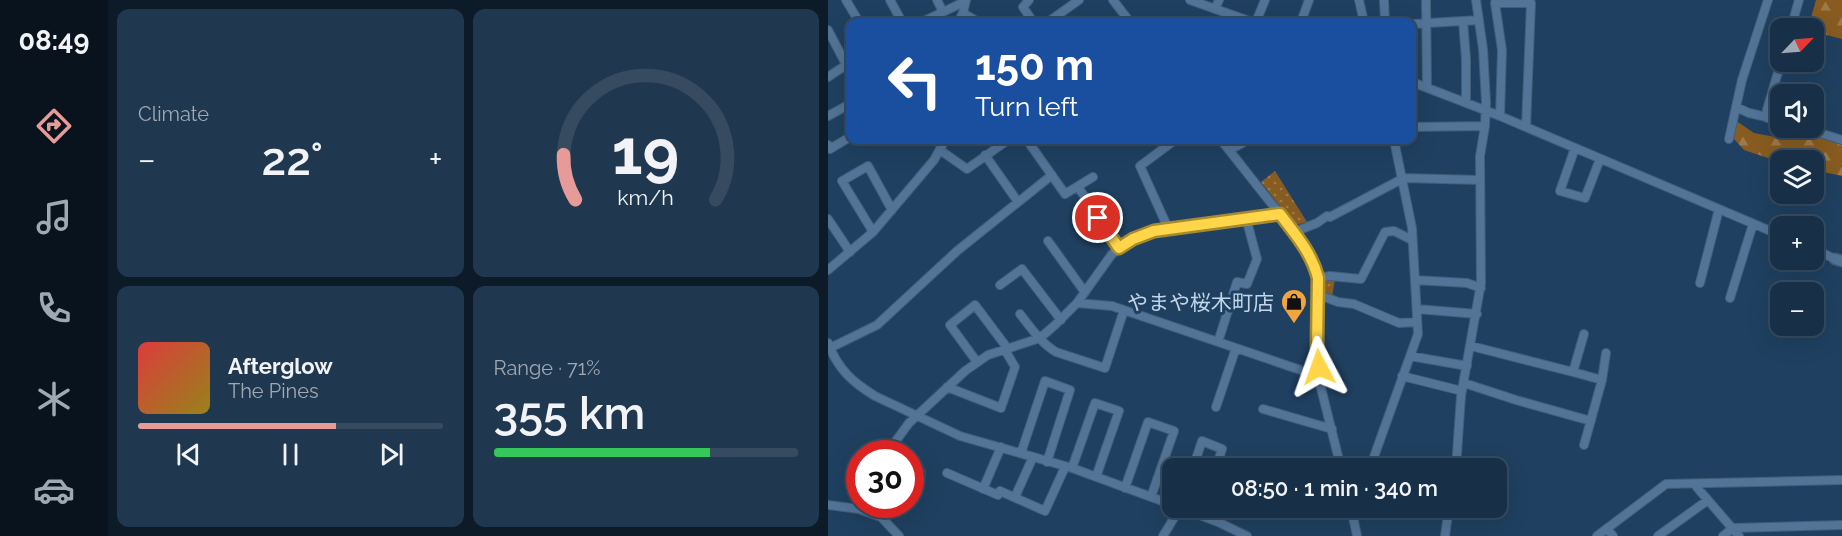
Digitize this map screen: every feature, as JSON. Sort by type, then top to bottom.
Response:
[{"type":"street","points":[[846,0],[857,18]]},
{"type":"street","points":[[890,0],[900,18]]},
{"type":"street","points":[[937,0],[943,12]]},
{"type":"street","points":[[1029,0],[1023,7],[1030,18]]},
{"type":"street","points":[[1054,18],[1079,0]]},
{"type":"street","points":[[1113,0],[1127,18]]},
{"type":"street","points":[[1190,0],[1241,18]]},
{"type":"street","points":[[1215,9],[1219,0]]},
{"type":"street","points":[[1258,18],[1265,0]]},
{"type":"street","points":[[1302,18],[1309,0]]},
{"type":"street","points":[[1359,0],[1363,18]]},
{"type":"street","points":[[1384,0],[1385,18]]},
{"type":"street","points":[[1426,0],[1427,88]]},
{"type":"street","points":[[1457,458],[1463,387],[1481,288],[1480,156],[1486,110],[1483,49],[1476,0]]},
{"type":"street","points":[[1729,139],[1736,107],[1768,0]]},
{"type":"street","points":[[1794,18],[1799,0]]},
{"type":"street","points":[[930,18],[965,1]]},
{"type":"street","points":[[960,18],[965,1]]},
{"type":"street","points":[[1500,116],[1502,50],[1495,3],[1531,3],[1526,127]]},
{"type":"street","points":[[963,13],[971,18]]},
{"type":"street","points":[[1416,24],[1479,20]]},
{"type":"street","points":[[1464,21],[1466,103]]},
{"type":"street","points":[[828,30],[846,61]]},
{"type":"street","points":[[828,77],[846,68]]},
{"type":"street","points":[[1767,118],[1767,110],[1778,72]]},
{"type":"street","points":[[1416,83],[1486,110],[1770,231]]},
{"type":"street","points":[[828,116],[846,106]]},
{"type":"street","points":[[1736,107],[1770,118]]},
{"type":"street","points":[[1416,128],[1485,126]]},
{"type":"street","points":[[1824,134],[1842,140]]},
{"type":"street","points":[[828,145],[830,149],[846,139]]},
{"type":"street","points":[[828,270],[832,261],[849,252],[873,232],[925,173],[943,144]]},
{"type":"street","points":[[940,150],[967,169],[1002,144]]},
{"type":"street","points":[[1030,144],[1065,194],[1094,177]]},
{"type":"street","points":[[1168,228],[1140,166],[1170,144]]},
{"type":"street","points":[[1225,144],[1294,232],[1310,256],[1318,278],[1318,376],[1339,458]]},
{"type":"street","points":[[1230,150],[1241,144]]},
{"type":"street","points":[[1373,458],[1418,334],[1412,228],[1395,144]]},
{"type":"street","points":[[1575,148],[1560,190],[1584,198],[1600,159]]},
{"type":"street","points":[[985,155],[1018,202]]},
{"type":"street","points":[[873,232],[842,181],[868,166],[892,210]]},
{"type":"street","points":[[1052,175],[957,251],[877,325],[829,346],[840,368],[862,388],[960,436],[1069,467],[1162,501]]},
{"type":"street","points":[[1294,232],[1317,223],[1327,216],[1330,217],[1402,179],[1480,180]]},
{"type":"street","points":[[1078,187],[1119,248]]},
{"type":"street","points":[[1700,283],[1719,209]]},
{"type":"street","points":[[897,440],[916,415],[977,362],[988,355],[1040,338],[1061,320],[1119,248],[1148,232],[1280,214]]},
{"type":"street","points":[[1218,342],[1237,282],[1247,284],[1257,259],[1246,218]]},
{"type":"street","points":[[828,219],[849,252]]},
{"type":"street","points":[[1730,298],[1753,224]]},
{"type":"street","points":[[1318,278],[1330,276],[1361,279],[1385,232],[1395,231],[1412,240]]},
{"type":"street","points":[[1048,241],[1084,291]]},
{"type":"street","points":[[1824,253],[1839,260]]},
{"type":"street","points":[[1000,285],[1022,269],[1061,320]]},
{"type":"street","points":[[1415,280],[1467,283],[1481,288]]},
{"type":"street","points":[[1317,294],[1338,303],[1354,304],[1400,323],[1417,322]]},
{"type":"street","points":[[1077,303],[1112,306],[1318,376]]},
{"type":"street","points":[[947,387],[1001,408],[1015,367],[1006,349],[975,305],[950,325],[977,362]]},
{"type":"street","points":[[1417,309],[1477,314]]},
{"type":"street","points":[[1020,314],[1040,338],[1056,352],[1105,368],[1124,310]]},
{"type":"street","points":[[1573,372],[1584,334]]},
{"type":"street","points":[[1471,346],[1602,380]]},
{"type":"street","points":[[1216,407],[1236,348]]},
{"type":"street","points":[[1584,445],[1602,380],[1606,352]]},
{"type":"street","points":[[1410,356],[1467,366]]},
{"type":"street","points":[[1402,376],[1463,387],[1591,421]]},
{"type":"street","points":[[1021,453],[1045,381],[1070,390],[1047,462]]},
{"type":"street","points":[[947,473],[998,495],[1000,491],[1045,511],[1069,467],[1095,403],[1119,411],[1096,477]]},
{"type":"street","points":[[1263,409],[1332,429]]},
{"type":"street","points":[[1125,488],[1148,422],[1174,431],[1151,497]]},
{"type":"street","points":[[1196,458],[1202,441],[1222,449],[1219,458]]},
{"type":"street","points":[[983,489],[1001,447]]},
{"type":"street","points":[[1015,497],[1033,457]]},
{"type":"street","points":[[1596,536],[1666,484],[1842,480]]},
{"type":"street","points":[[1694,483],[1739,536]]},
{"type":"street","points":[[1658,536],[1708,500]]},
{"type":"street","points":[[828,505],[846,506]]},
{"type":"street","points":[[882,518],[899,536]]},
{"type":"street","points":[[1163,536],[1173,518]]},
{"type":"street","points":[[1215,518],[1247,536]]},
{"type":"street","points":[[1355,518],[1358,536]]},
{"type":"street","points":[[1445,536],[1447,518]]},
{"type":"street","points":[[1722,536],[1733,528],[1842,525]]},
{"type":"street","points":[[1607,529],[1612,536]]},
{"type":"green space","points":[[1816,0],[1842,0],[1842,39],[1824,34],[1824,18],[1811,18]]},
{"type":"green space","points":[[1729,116],[1754,133],[1770,136],[1770,138],[1842,136],[1842,176],[1824,172],[1824,150],[1770,150],[1770,159],[1744,150],[1734,139]]},
{"type":"green space","points":[[1275,171],[1307,222],[1295,225],[1261,182]]},
{"type":"green space","points":[[1335,279],[1332,297],[1323,293],[1323,280]]},
{"type":"place","name":"やまや桜木町店","points":[[1294,325]]},
{"type":"route","points":[[1098,218],[1119,248],[1148,232],[1280,214],[1310,256],[1318,278],[1319,367]]}]
